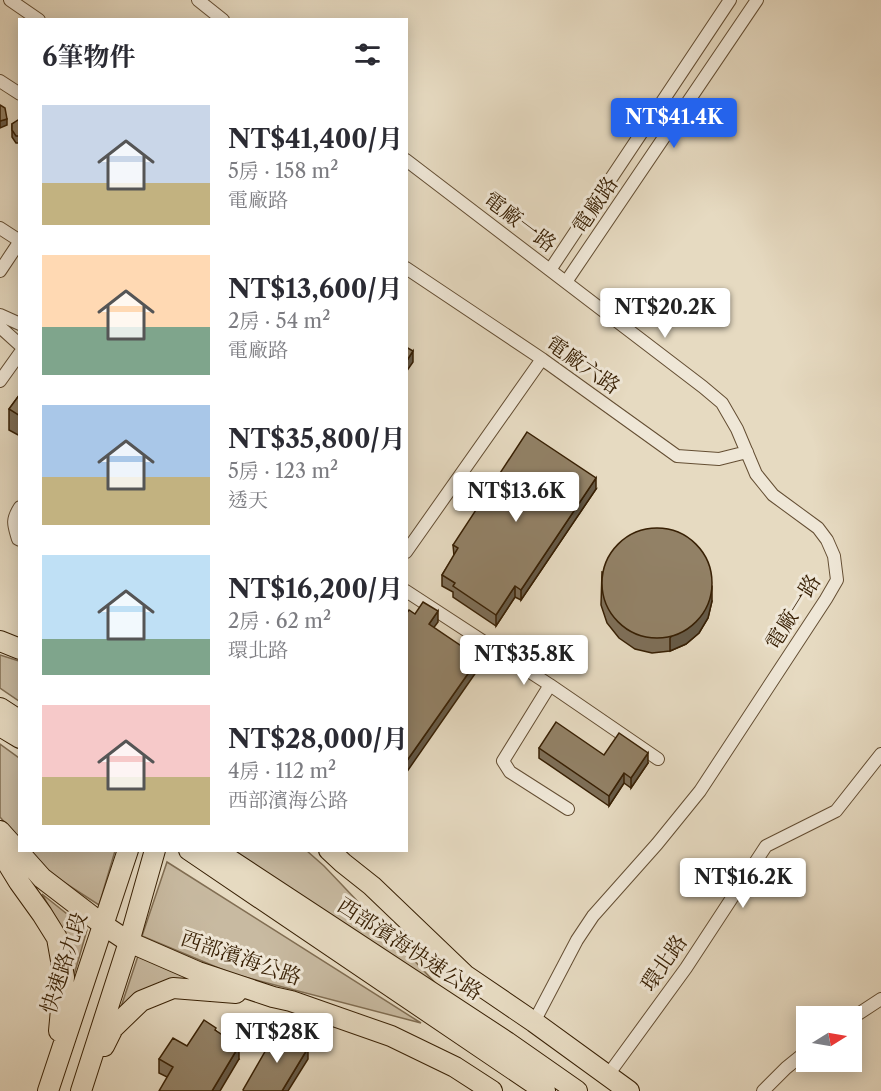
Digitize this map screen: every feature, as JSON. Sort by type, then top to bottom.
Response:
[{"type":"main road","points":[[0,641],[18,648]]},
{"type":"main road","points":[[0,708],[18,719]]},
{"type":"main road","points":[[0,726],[18,737]]},
{"type":"main road","name":"西部濱海公路","points":[[0,831],[18,851]]},
{"type":"main road","points":[[0,851],[57,938],[64,976],[55,1068]]},
{"type":"main road","name":"西部濱海公路","points":[[19,852],[42,878],[129,942],[198,972],[391,1036],[456,1067],[492,1091]]},
{"type":"main road","name":"快速路九段","points":[[48,1091],[127,852]]},
{"type":"main road","points":[[82,1087],[129,942],[154,852]]},
{"type":"main road","name":"西部濱海快速公路","points":[[193,852],[248,881],[498,1035],[577,1091]]},
{"type":"main road","name":"西部濱海快速公路","points":[[217,852],[248,881],[545,1091]]},
{"type":"main road","points":[[331,852],[372,886],[465,975],[629,1091]]},
{"type":"main road","points":[[82,1087],[113,1028],[141,1001],[173,988],[273,997]]},
{"type":"street","points":[[10,0],[36,18]]},
{"type":"street","points":[[198,0],[220,18]]},
{"type":"street","name":"電廠路","points":[[550,270],[730,0]]},
{"type":"street","name":"電廠路","points":[[566,282],[757,0]]},
{"type":"street","points":[[0,81],[18,93]]},
{"type":"street","name":"電廠一路","points":[[408,162],[722,403],[737,429],[756,474],[773,495],[818,528],[827,540],[834,556],[837,580],[700,791],[593,916],[577,940],[534,1022]]},
{"type":"street","points":[[0,228],[18,240]]},
{"type":"street","points":[[0,271],[18,244]]},
{"type":"street","name":"電廠六路","points":[[408,269],[542,359],[677,456],[718,459],[747,452]]},
{"type":"street","points":[[0,315],[18,323]]},
{"type":"street","points":[[0,327],[18,343]]},
{"type":"street","points":[[0,381],[18,356]]},
{"type":"street","points":[[408,549],[542,359]]},
{"type":"street","points":[[18,510],[14,516],[14,526],[18,539]]},
{"type":"street","points":[[408,592],[658,759]]},
{"type":"street","points":[[550,685],[503,761],[510,772],[568,809]]},
{"type":"street","name":"環北路","points":[[608,1075],[686,968],[766,846],[836,811],[881,754]]},
{"type":"street","points":[[862,1011],[881,999]]},
{"type":"street","points":[[763,1091],[796,1060]]},
{"type":"shaded area","points":[[0,655],[18,661],[18,700],[0,688]]},
{"type":"shaded area","points":[[0,744],[18,757],[18,838],[0,817]]},
{"type":"shaded area","points":[[31,852],[115,852],[99,905],[51,874]]},
{"type":"shaded area","points":[[232,852],[308,852],[445,993]]},
{"type":"shaded area","points":[[167,862],[421,1023],[233,974],[142,936]]},
{"type":"shaded area","points":[[42,894],[87,930],[72,982],[57,920]]},
{"type":"shaded area","points":[[138,956],[199,981],[139,995],[121,1007]]},
{"type":"building","points":[[0,105],[5,108],[7,119],[0,121]]},
{"type":"building","points":[[18,120],[18,136],[12,130],[12,124]]},
{"type":"building","points":[[408,348],[413,351],[408,359]]},
{"type":"building","points":[[18,397],[18,415],[9,409]]},
{"type":"building","points":[[527,432],[596,478],[521,590],[515,586],[496,615],[453,586],[455,583],[442,575],[458,548],[453,545]]},
{"type":"building","points":[[657,528],[678,532],[696,544],[708,562],[712,583],[708,604],[696,622],[678,634],[657,638],[636,634],[618,622],[606,604],[602,583],[606,562],[618,544],[636,532]]},
{"type":"building","points":[[423,602],[438,611],[429,624],[479,658],[408,759],[408,611],[415,614]]},
{"type":"building","points":[[556,722],[604,755],[619,733],[648,753],[631,778],[624,773],[609,796],[539,748]]},
{"type":"building","points":[[204,1020],[239,1046],[212,1091],[159,1091],[173,1067],[159,1059],[173,1038],[187,1046]]},
{"type":"building","points":[[278,1029],[308,1048],[282,1091],[244,1091],[243,1090]]}]
